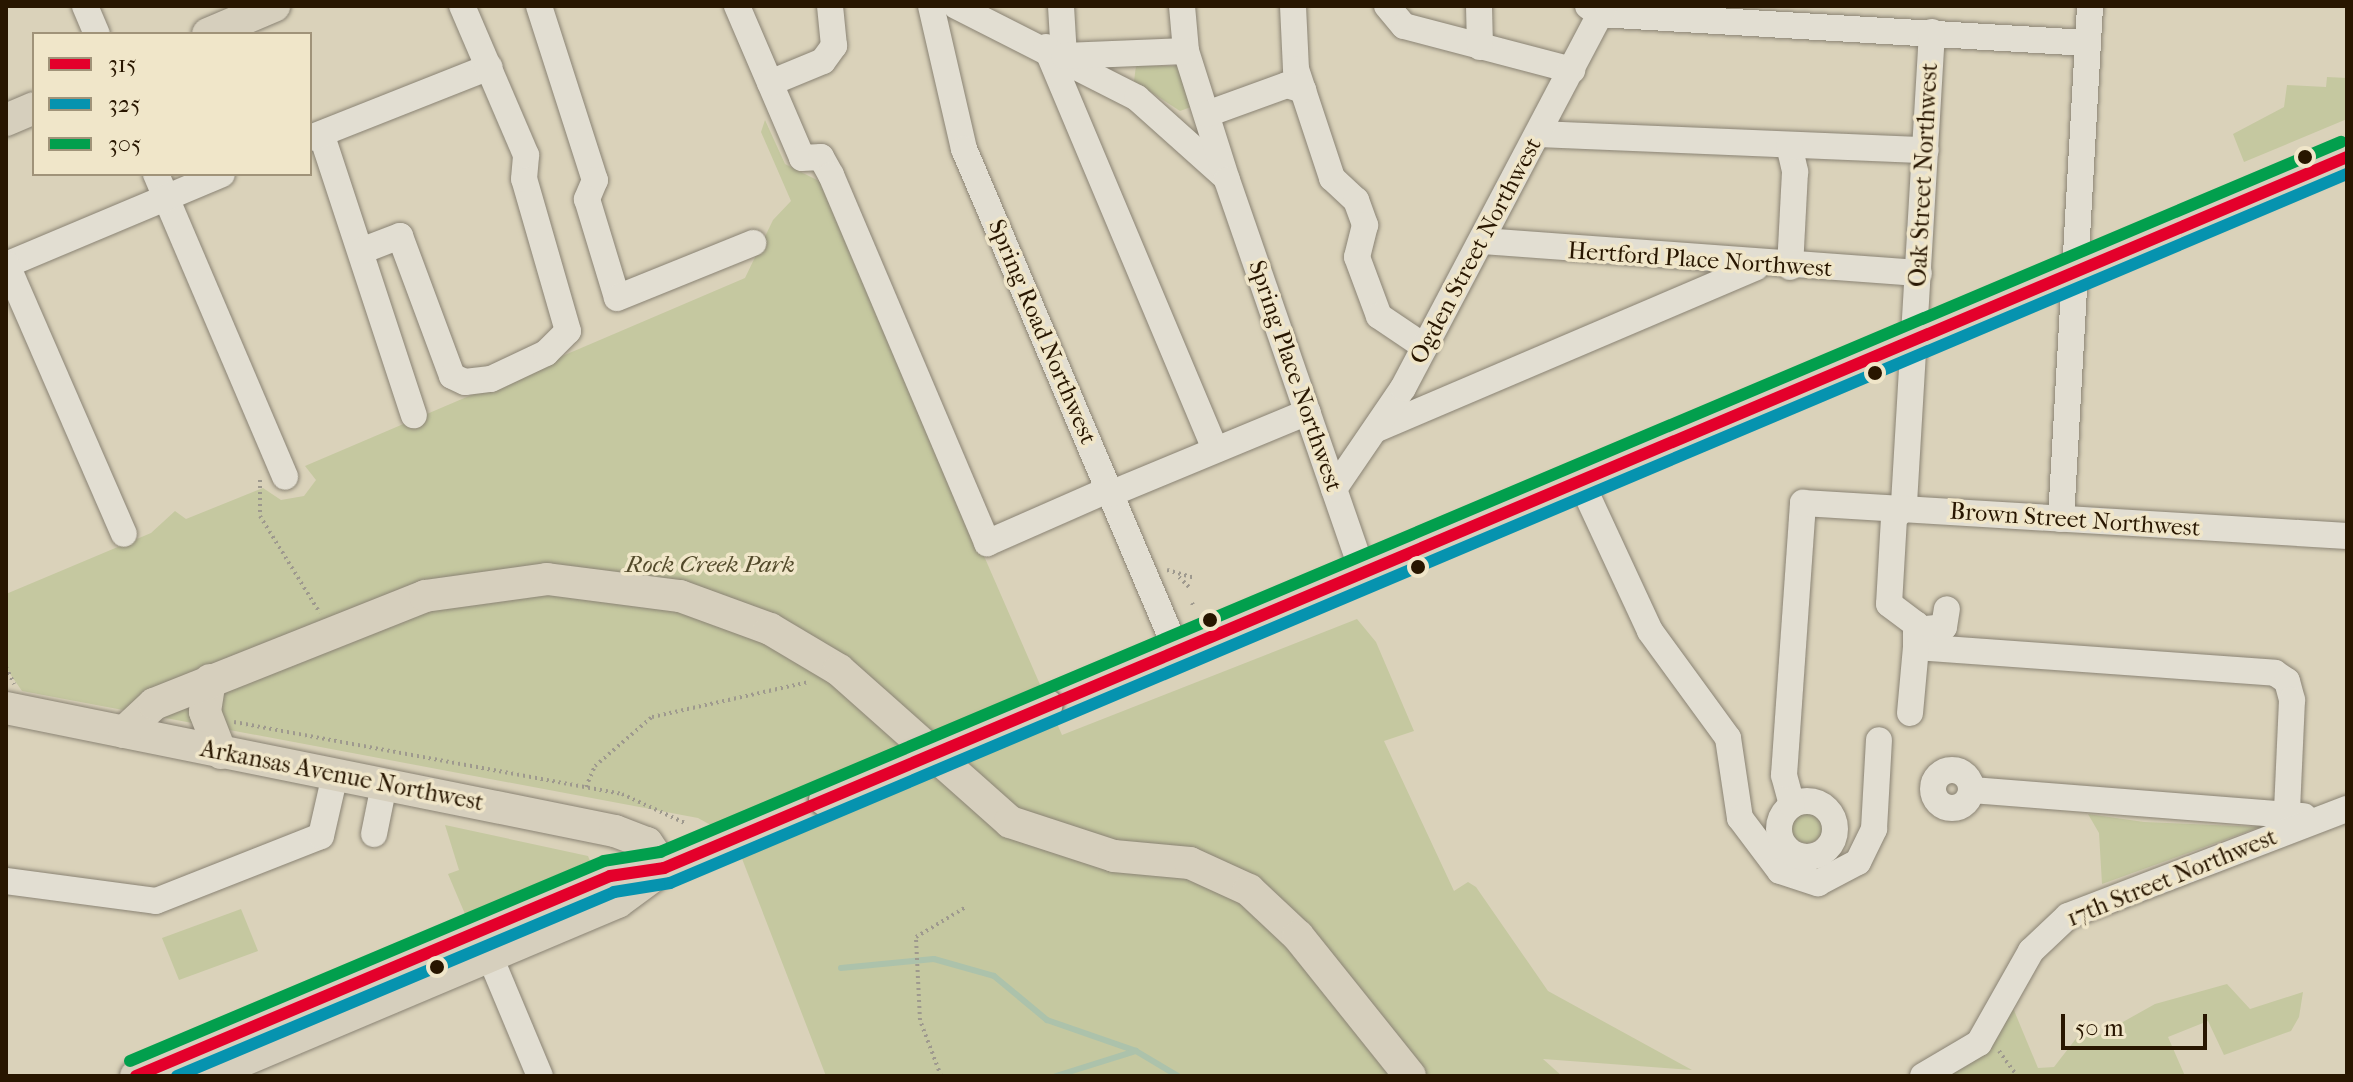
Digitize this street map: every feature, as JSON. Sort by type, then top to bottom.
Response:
[{"type":"main road","points":[[213,32],[274,6]]},
{"type":"main road","points":[[6,120],[32,109]]},
{"type":"main road","points":[[206,1076],[484,942],[610,876],[664,868],[2347,157]]},
{"type":"main road","points":[[124,732],[148,708],[210,680],[329,631],[448,590],[547,579],[644,588],[743,617],[857,683],[1010,822],[1089,850],[1190,863],[1249,890],[1298,936],[1410,1076]]},
{"type":"main road","points":[[210,680],[205,712],[221,753]]},
{"type":"main road","name":"Arkansas Avenue Northwest","points":[[10,696],[124,732],[615,831],[647,843],[664,868]]},
{"type":"main road","points":[[152,1073],[484,942]]},
{"type":"street","points":[[85,6],[96,32]]},
{"type":"street","points":[[361,251],[400,236],[452,376],[465,382],[546,353],[568,331],[524,179],[526,155],[462,6]]},
{"type":"street","points":[[539,6],[595,180],[587,199],[617,298],[753,243]]},
{"type":"street","points":[[737,6],[802,158],[821,157],[831,175],[987,543],[1308,412]]},
{"type":"street","points":[[770,83],[823,61],[834,46],[830,6]]},
{"type":"street","name":"Spring Road Northwest","points":[[931,6],[959,135],[1177,651]]},
{"type":"street","name":"Spring Place Northwest","points":[[956,6],[1055,52],[1160,114],[1227,180]]},
{"type":"street","points":[[1061,6],[1055,52],[1215,450]]},
{"type":"street","points":[[1182,6],[1186,51]]},
{"type":"street","points":[[1293,6],[1303,90],[1332,178],[1356,200],[1365,225],[1357,257],[1379,316],[1425,347]]},
{"type":"street","points":[[1479,6],[1480,47]]},
{"type":"street","points":[[2061,519],[2090,6]]},
{"type":"street","points":[[1597,9],[1893,18],[1932,32],[2088,43]]},
{"type":"street","name":"Ogden Street Northwest","points":[[1334,489],[1377,429],[1425,347],[1572,70],[1597,9]]},
{"type":"street","points":[[1388,10],[1404,26],[1572,70]]},
{"type":"street","name":"Oak Street Northwest","points":[[1916,638],[1889,604],[1894,518],[1904,508],[1932,32]]},
{"type":"street","name":"Spring Place Northwest","points":[[1055,52],[1186,51],[1227,180],[1363,572]]},
{"type":"street","points":[[414,415],[361,251],[316,137],[489,67]]},
{"type":"street","points":[[1207,114],[1287,85],[1303,90]]},
{"type":"street","points":[[1538,134],[1926,150]]},
{"type":"street","points":[[1789,145],[1795,172],[1790,267]]},
{"type":"street","points":[[124,534],[6,265],[161,186],[212,176]]},
{"type":"street","points":[[161,186],[273,478]]},
{"type":"street","name":"Hertford Place Northwest","points":[[1482,241],[1760,265],[1919,273]]},
{"type":"street","points":[[1377,429],[1760,265]]},
{"type":"street","points":[[1580,480],[1650,631],[1728,738],[1740,818],[1780,871],[1818,883],[1858,862],[1874,829],[1879,740]]},
{"type":"street","name":"Brown Street Northwest","points":[[1792,805],[1784,775],[1803,503],[2347,536]]},
{"type":"street","points":[[1916,638],[1944,627],[1947,609]]},
{"type":"street","points":[[1910,713],[1916,638]]},
{"type":"street","points":[[1916,638],[2275,673],[2287,681],[2292,700],[2287,812]]},
{"type":"street","points":[[6,881],[156,901],[321,836],[335,775]]},
{"type":"street","points":[[374,834],[384,785]]},
{"type":"street","points":[[1972,790],[2287,812],[2319,820]]},
{"type":"street","name":"17th Street Northwest","points":[[1923,1076],[1961,1059],[1986,1033],[2031,951],[2068,916],[2347,809]]},
{"type":"street","points":[[484,942],[540,1076]]},
{"type":"path","points":[[273,478],[260,516],[300,570],[329,631]]},
{"type":"path","points":[[1163,571],[1179,577],[1195,578]]},
{"type":"path","points":[[1179,577],[1191,589]]},
{"type":"path","points":[[6,667],[10,696]]},
{"type":"path","points":[[586,787],[595,766],[652,717],[813,682]]},
{"type":"path","points":[[218,720],[586,787],[659,806],[685,823]]},
{"type":"path","points":[[941,1076],[920,1020],[916,937],[966,907]]},
{"type":"path","points":[[1986,1033],[2017,1076]]},
{"type":"green space","points":[[1136,66],[1179,66],[1191,107],[1180,111],[1134,81]]},
{"type":"green space","points":[[2327,77],[2347,78],[2347,119],[2244,162],[2233,134],[2284,107],[2287,85],[2326,87]]},
{"type":"green space","name":"Rock Creek Park","points":[[765,120],[785,164],[821,182],[1062,735],[1357,619],[1376,642],[1414,731],[1384,741],[1454,891],[1468,882],[1476,887],[1548,991],[1692,1070],[1543,1059],[1562,1076],[826,1076],[734,838],[698,818],[22,691],[6,668],[6,594],[151,533],[175,511],[186,519],[263,488],[281,500],[304,496],[316,480],[305,466],[745,278],[773,220],[791,201],[761,132]]},
{"type":"green space","points":[[1807,811],[1818,816],[1823,827],[1818,838],[1807,843],[1796,838],[1791,827],[1796,816]]},
{"type":"green space","points":[[2088,814],[2144,822],[2260,827],[2102,884],[2099,833]]},
{"type":"green space","points":[[445,825],[588,856],[590,861],[465,914],[448,874],[459,870]]},
{"type":"green space","points":[[241,909],[258,951],[179,980],[162,938]]},
{"type":"green space","points":[[2227,984],[2250,1009],[2303,992],[2299,1017],[2291,1031],[2224,1055],[2208,1021],[2168,1037],[2185,1076],[1944,1076],[2013,1008],[2038,1068],[2054,1067],[2078,1036],[2096,1037],[2155,1004]]},
{"type":"waterway","points":[[841,968],[934,959],[994,976],[1047,1020],[1136,1051],[1178,1076]]},
{"type":"waterway","points":[[1056,1076],[1136,1051]]},
{"type":"transit line","name":"305","points":[[130,1061],[604,861],[660,852],[2341,142]]},
{"type":"transit line","name":"315","points":[[136,1076],[610,876],[664,868],[2347,157]]},
{"type":"transit line","name":"325","points":[[177,1076],[614,892],[670,883],[2347,174]]}]
